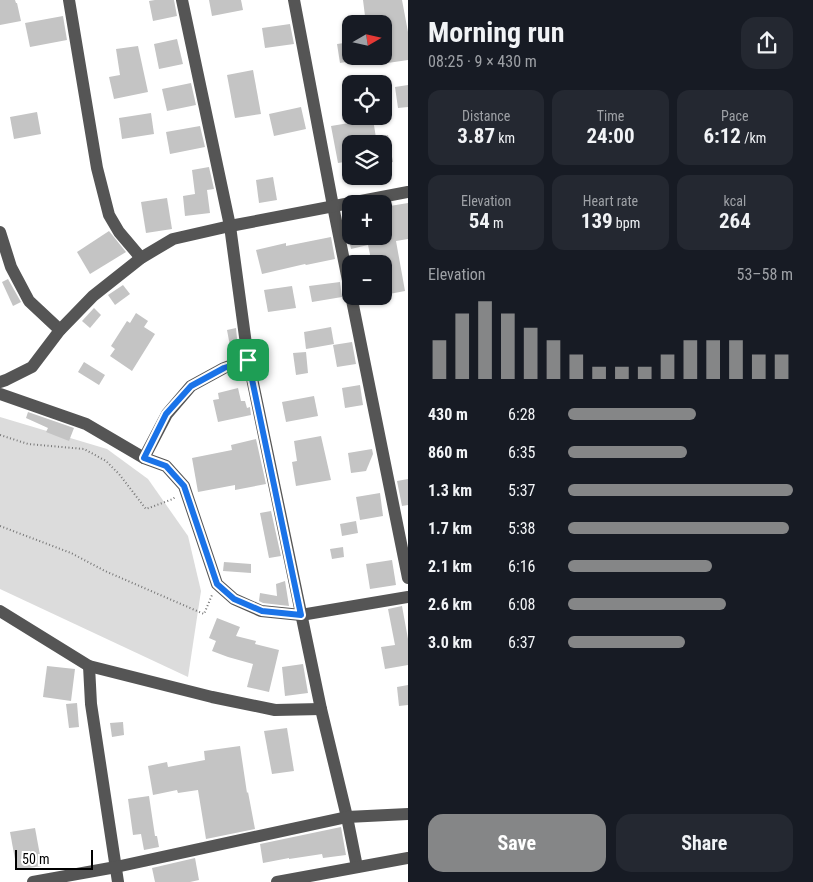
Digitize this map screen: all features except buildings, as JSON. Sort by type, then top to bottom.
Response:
[{"type":"street","points":[[69,0],[97,168],[109,215],[119,232],[141,258]]},
{"type":"street","points":[[182,0],[230,226],[248,360],[321,709],[357,867]]},
{"type":"street","points":[[294,0],[333,206],[408,578]]},
{"type":"street","points":[[0,382],[32,367],[60,330],[93,296],[141,258],[173,239],[230,226],[408,192]]},
{"type":"street","points":[[0,232],[10,267],[29,302],[60,330]]},
{"type":"street","points":[[144,458],[166,414],[191,386],[224,368],[248,360]]},
{"type":"street","points":[[0,394],[86,424],[144,458],[166,466],[184,486],[217,584],[234,599],[262,611],[301,615],[408,597]]},
{"type":"street","points":[[0,611],[89,666],[212,697],[276,710],[321,709]]},
{"type":"street","points":[[89,666],[91,704],[118,882]]},
{"type":"street","points":[[33,882],[116,867],[347,817],[408,814]]},
{"type":"street","points":[[277,882],[408,858]]},
{"type":"path","points":[[0,435],[28,444],[84,449],[106,461],[119,474],[146,509],[173,499],[184,486]]},
{"type":"path","points":[[0,526],[71,553],[105,571],[204,614],[217,584]]},
{"type":"shaded area","points":[[0,417],[107,449],[148,479],[188,536],[201,591],[188,677],[0,589]]},
{"type":"route","points":[[248,360],[301,615],[262,611],[234,599],[217,584],[184,486],[166,466],[144,458],[166,414],[191,386],[224,368],[248,360]]}]
